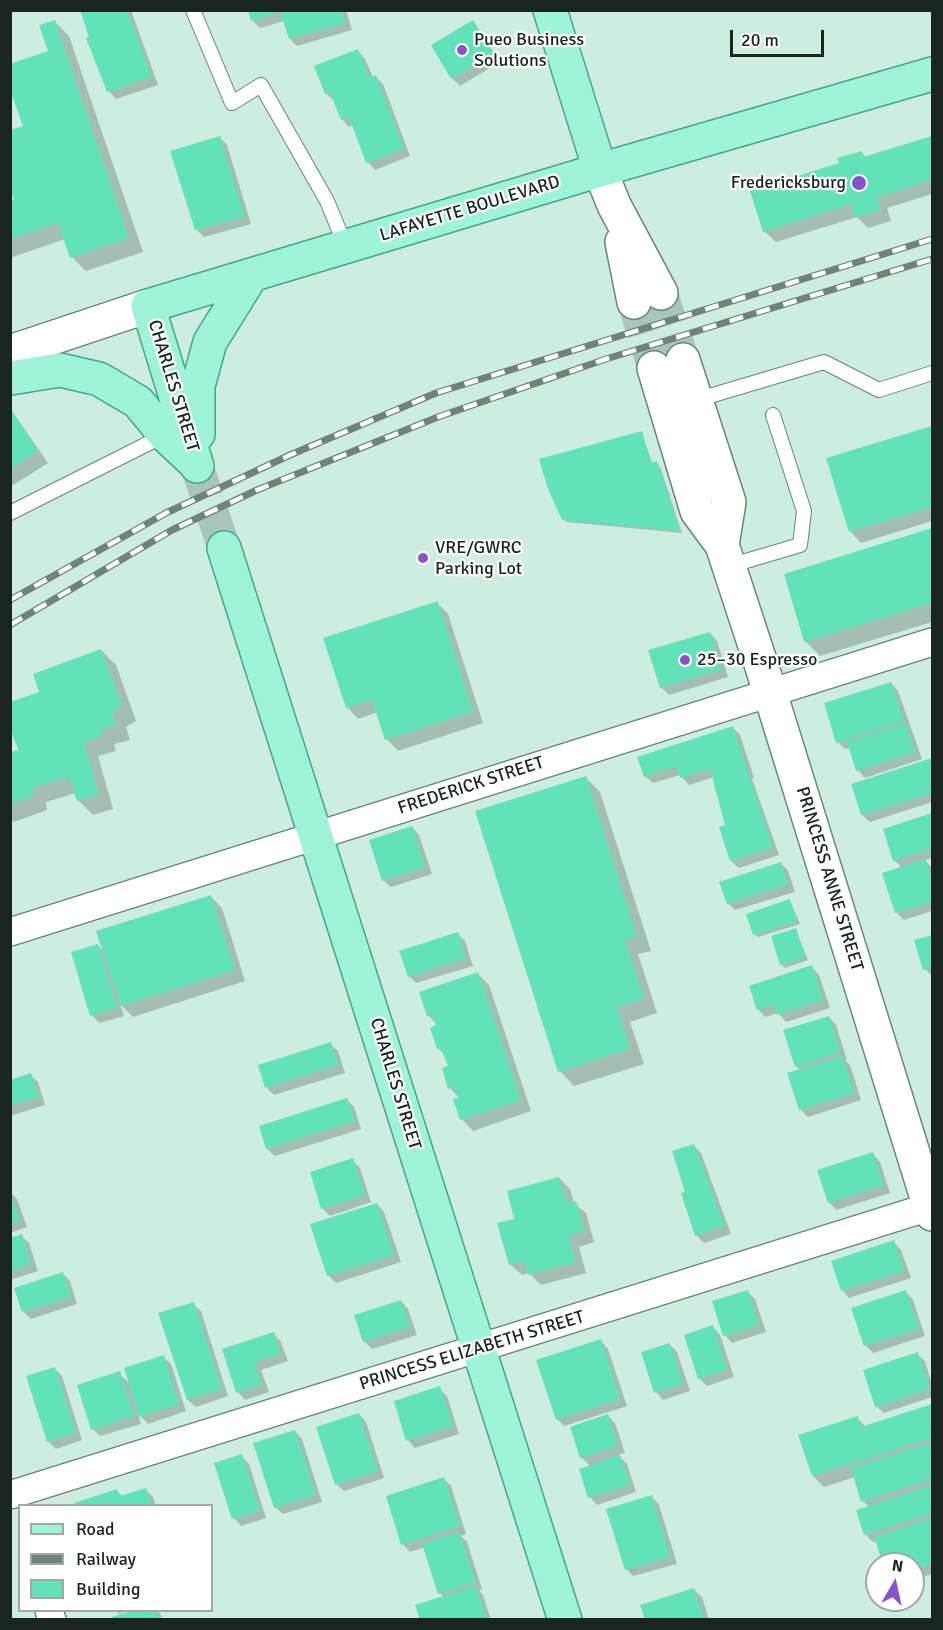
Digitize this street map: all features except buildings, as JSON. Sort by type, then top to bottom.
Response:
[{"type":"main road","points":[[550,10],[600,170]]},
{"type":"main road","name":"LAFAYETTE BOULEVARD","points":[[148,306],[600,170],[933,74]]},
{"type":"main road","points":[[197,465],[201,376],[210,342],[251,276]]},
{"type":"main road","name":"CHARLES STREET","points":[[148,306],[197,465]]},
{"type":"main road","points":[[10,378],[60,370],[99,379],[138,402],[165,435],[197,465]]},
{"type":"main road","name":"CHARLES STREET","points":[[224,548],[565,1620]]},
{"type":"street","points":[[600,170],[648,297]]},
{"type":"street","name":"LAFAYETTE BOULEVARD","points":[[10,352],[148,306]]},
{"type":"street","points":[[10,331],[50,337]]},
{"type":"street","name":"PRINCESS ANNE STREET","points":[[725,556],[729,502],[696,400],[668,364],[697,511],[725,556],[932,1209]]},
{"type":"street","name":"FREDERICK STREET","points":[[10,932],[933,642]]},
{"type":"street","name":"PRINCESS ELIZABETH STREET","points":[[13,1498],[477,1349],[932,1209]]},
{"type":"lane","points":[[193,10],[232,103],[261,85],[327,201],[346,247]]},
{"type":"lane","points":[[696,400],[824,362],[879,390],[933,373]]},
{"type":"lane","points":[[725,556],[800,545],[804,511],[773,415]]},
{"type":"lane","points":[[10,513],[165,435]]},
{"type":"tunnel","points":[[661,293],[683,360]]},
{"type":"tunnel","points":[[634,302],[654,368]]},
{"type":"tunnel","points":[[197,466],[224,548]]},
{"type":"railway","points":[[10,600],[166,513],[290,455],[436,393],[932,239]]},
{"type":"railway","points":[[10,625],[172,530],[257,490],[438,417],[606,359],[932,259]]},
{"type":"place","name":"Pueo Business Solutions","points":[[462,50]]},
{"type":"place","name":"Fredericksburg","points":[[859,183]]},
{"type":"place","name":"VRE/GWRC Parking Lot","points":[[423,558]]},
{"type":"place","name":"25–30 Espresso","points":[[685,660]]}]
